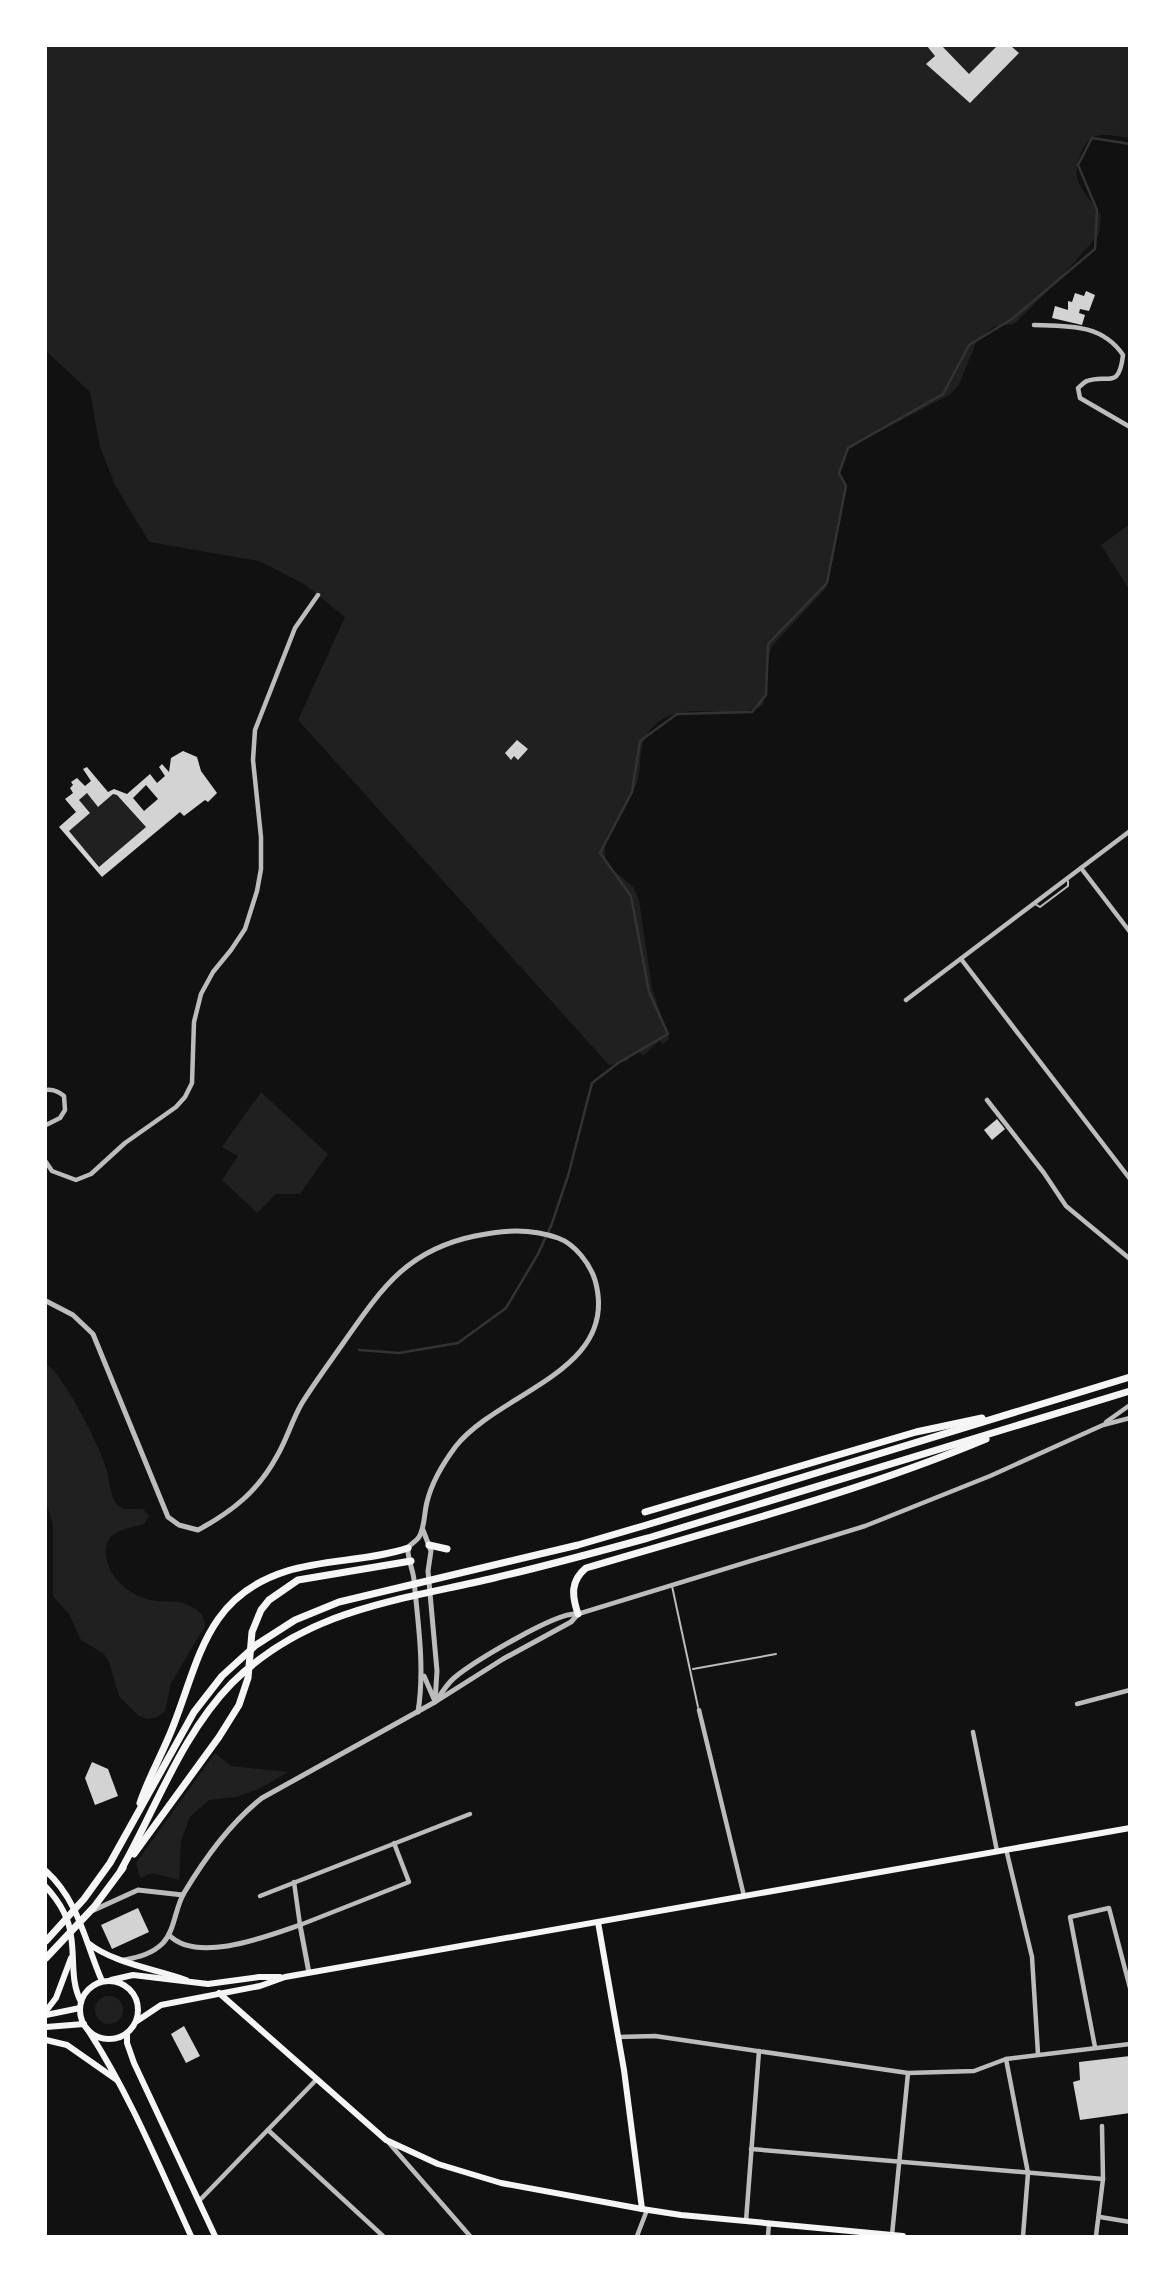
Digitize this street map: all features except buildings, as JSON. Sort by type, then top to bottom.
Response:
[{"type":"highway","points":[[46,1941],[84,1899],[110,1863],[170,1750],[194,1712],[222,1676],[256,1645],[295,1619],[339,1602],[643,1526],[1129,1377]]},
{"type":"highway","points":[[121,1870],[181,1756],[204,1719],[231,1685],[264,1655],[301,1631],[343,1614],[493,1579],[648,1538],[1126,1392]]},
{"type":"highway","points":[[645,1512],[916,1432],[1021,1411]]},
{"type":"highway","points":[[578,1614],[573,1598],[574,1583],[577,1576],[586,1569],[874,1482],[923,1465],[1024,1423]]},
{"type":"highway","points":[[428,1544],[447,1549]]},
{"type":"highway","points":[[132,1825],[145,1788],[174,1724],[198,1654],[214,1625],[235,1601],[262,1582],[288,1571],[408,1548]]},
{"type":"highway","points":[[46,1958],[94,1907],[173,1802],[239,1705],[248,1678],[252,1632],[261,1610],[269,1600],[298,1580],[400,1562],[420,1563]]},
{"type":"main road","points":[[46,2013],[81,2005],[90,1988],[133,1975],[208,1984],[259,1977],[285,1977],[1129,1828]]},
{"type":"main road","points":[[46,1871],[64,1891],[80,1920],[87,1942],[106,1981]]},
{"type":"main road","points":[[46,1887],[66,1920],[72,1940],[75,1989],[84,2024],[109,2062],[136,2114],[191,2236]]},
{"type":"main road","points":[[598,1922],[645,2210]]},
{"type":"main road","points":[[87,1942],[103,1954],[196,1983]]},
{"type":"main road","points":[[46,2013],[57,1998],[72,1956]]},
{"type":"main road","points":[[88,2030],[103,2038],[119,2037],[127,2034],[137,2021],[162,2005],[260,1986],[285,1977]]},
{"type":"main road","points":[[106,1981],[123,1983],[133,1993],[139,2006],[137,2021]]},
{"type":"main road","points":[[219,1993],[386,2140],[438,2164],[501,2183],[645,2210],[903,2236]]},
{"type":"main road","points":[[46,2027],[84,2024]]},
{"type":"main road","points":[[127,2034],[127,2043],[134,2063],[215,2236]]},
{"type":"main road","points":[[46,2040],[67,2045],[100,2066],[118,2082]]},
{"type":"street","points":[[1034,325],[1096,331],[1116,345],[1123,355],[1122,367],[1116,376],[1110,380],[1087,381],[1078,388],[1080,398],[1129,427]]},
{"type":"street","points":[[46,1162],[52,1171],[76,1180],[91,1174],[125,1143],[186,1097],[192,1083],[194,1022],[201,994],[213,972],[245,929],[257,891],[261,869],[261,838],[253,761],[255,730],[295,628],[318,595]]},
{"type":"street","points":[[906,1000],[1129,831]]},
{"type":"street","points":[[1081,868],[1129,932]]},
{"type":"street","points":[[961,958],[1129,1179]]},
{"type":"street","points":[[46,1090],[60,1092],[64,1096],[65,1106],[60,1118],[46,1125]]},
{"type":"street","points":[[987,1100],[1066,1206],[1129,1259]]},
{"type":"street","points":[[46,1301],[72,1315],[93,1334],[169,1517],[179,1525],[198,1530],[228,1514],[256,1488],[277,1456],[301,1404],[374,1298],[396,1275],[449,1242],[505,1230],[538,1232],[562,1239],[584,1259],[595,1279],[598,1301],[592,1334],[582,1352],[564,1368],[483,1420],[458,1444],[432,1487],[423,1529],[417,1541],[408,1548],[408,1557],[420,1563]]},
{"type":"street","points":[[1103,1424],[1129,1418],[1129,1406]]},
{"type":"street","points":[[437,1671],[441,1677],[447,1679],[455,1677],[570,1613],[578,1614],[865,1527],[990,1476],[1103,1424],[1129,1406]]},
{"type":"street","points":[[420,1563],[431,1555],[423,1529]]},
{"type":"street","points":[[417,1541],[428,1544]]},
{"type":"street","points":[[420,1563],[437,1671],[435,1702]]},
{"type":"street","points":[[418,1712],[422,1671],[420,1563]]},
{"type":"street","points":[[124,1960],[142,1957],[151,1952],[169,1935],[183,1895],[228,1829],[262,1798],[418,1712],[503,1659],[571,1622],[578,1614]]},
{"type":"street","points":[[422,1671],[435,1702]]},
{"type":"street","points":[[435,1702],[455,1677]]},
{"type":"street","points":[[1077,1703],[1129,1690]]},
{"type":"street","points":[[699,1710],[744,1896]]},
{"type":"street","points":[[973,1732],[997,1851]]},
{"type":"street","points":[[260,1896],[470,1814]]},
{"type":"street","points":[[169,1935],[174,1941],[191,1946],[232,1947],[300,1925],[409,1882],[394,1843]]},
{"type":"street","points":[[1006,1849],[1032,1957],[1038,2054]]},
{"type":"street","points":[[294,1882],[309,1973]]},
{"type":"street","points":[[80,1920],[97,1908],[131,1892],[144,1889],[183,1895]]},
{"type":"street","points":[[1095,2047],[1070,1917],[1110,1908],[1129,1988]]},
{"type":"street","points":[[618,2037],[655,2036],[908,2073],[974,2071],[1006,2059],[1129,2044]]},
{"type":"street","points":[[746,2221],[759,2051]]},
{"type":"street","points":[[1006,2059],[1028,2173],[1023,2236]]},
{"type":"street","points":[[892,2235],[908,2073]]},
{"type":"street","points":[[199,2201],[318,2079]]},
{"type":"street","points":[[1096,2236],[1103,2179],[1102,2126]]},
{"type":"street","points":[[268,2130],[383,2236]]},
{"type":"street","points":[[386,2140],[470,2236]]},
{"type":"street","points":[[751,2149],[1103,2179]]},
{"type":"street","points":[[637,2236],[645,2210]]},
{"type":"street","points":[[1100,2217],[1129,2222]]},
{"type":"street","points":[[768,2236],[769,2223]]},
{"type":"lane","points":[[672,1585],[699,1710]]},
{"type":"lane","points":[[691,1669],[776,1654]]},
{"type":"shaded area","points":[[46,46],[1129,46],[1129,138],[1106,135],[1094,137],[1084,147],[1077,166],[1079,183],[1101,215],[1099,234],[1059,280],[1014,324],[993,327],[977,340],[959,385],[951,394],[848,448],[839,473],[846,486],[826,588],[772,646],[763,705],[750,711],[674,714],[660,721],[645,739],[636,785],[609,834],[605,851],[606,864],[633,887],[639,900],[652,988],[669,1039],[663,1044],[659,1041],[643,1056],[637,1050],[627,1061],[609,1065],[298,720],[345,617],[304,584],[259,561],[149,542],[115,485],[100,447],[90,392],[46,351]]},
{"type":"shaded area","points":[[1129,525],[1129,589],[1101,545]]},
{"type":"shaded area","points":[[87,793],[98,807],[113,794],[117,795],[146,827],[99,867],[69,831],[90,813],[79,800]]},
{"type":"shaded area","points":[[261,1092],[328,1154],[300,1194],[276,1194],[257,1213],[222,1180],[238,1156],[222,1147]]},
{"type":"shaded area","points":[[46,1364],[71,1395],[89,1428],[103,1458],[117,1505],[124,1509],[143,1509],[149,1516],[144,1524],[124,1529],[109,1540],[106,1554],[111,1572],[131,1592],[158,1601],[186,1604],[199,1612],[204,1619],[205,1626],[171,1683],[165,1711],[157,1717],[148,1719],[139,1716],[119,1696],[104,1654],[81,1640],[69,1614],[53,1596],[53,1525],[46,1501]]},
{"type":"shaded area","points":[[215,1753],[231,1766],[288,1772],[259,1789],[236,1797],[209,1800],[190,1817],[181,1841],[179,1880],[152,1873],[140,1878],[136,1863]]},
{"type":"shaded area","points":[[109,1996],[119,2000],[123,2010],[119,2020],[109,2024],[99,2020],[95,2010],[99,2000]]},
{"type":"waterway","points":[[359,1350],[399,1353],[458,1343],[506,1308],[551,1226],[568,1176],[592,1083],[618,1063],[668,1034],[649,992],[631,896],[600,853],[632,792],[640,741],[677,714],[752,712],[766,695],[768,644],[827,583],[846,486],[839,473],[848,448],[943,394],[969,345],[1012,319],[1095,249],[1097,210],[1078,165],[1092,138],[1130,144]]}]
